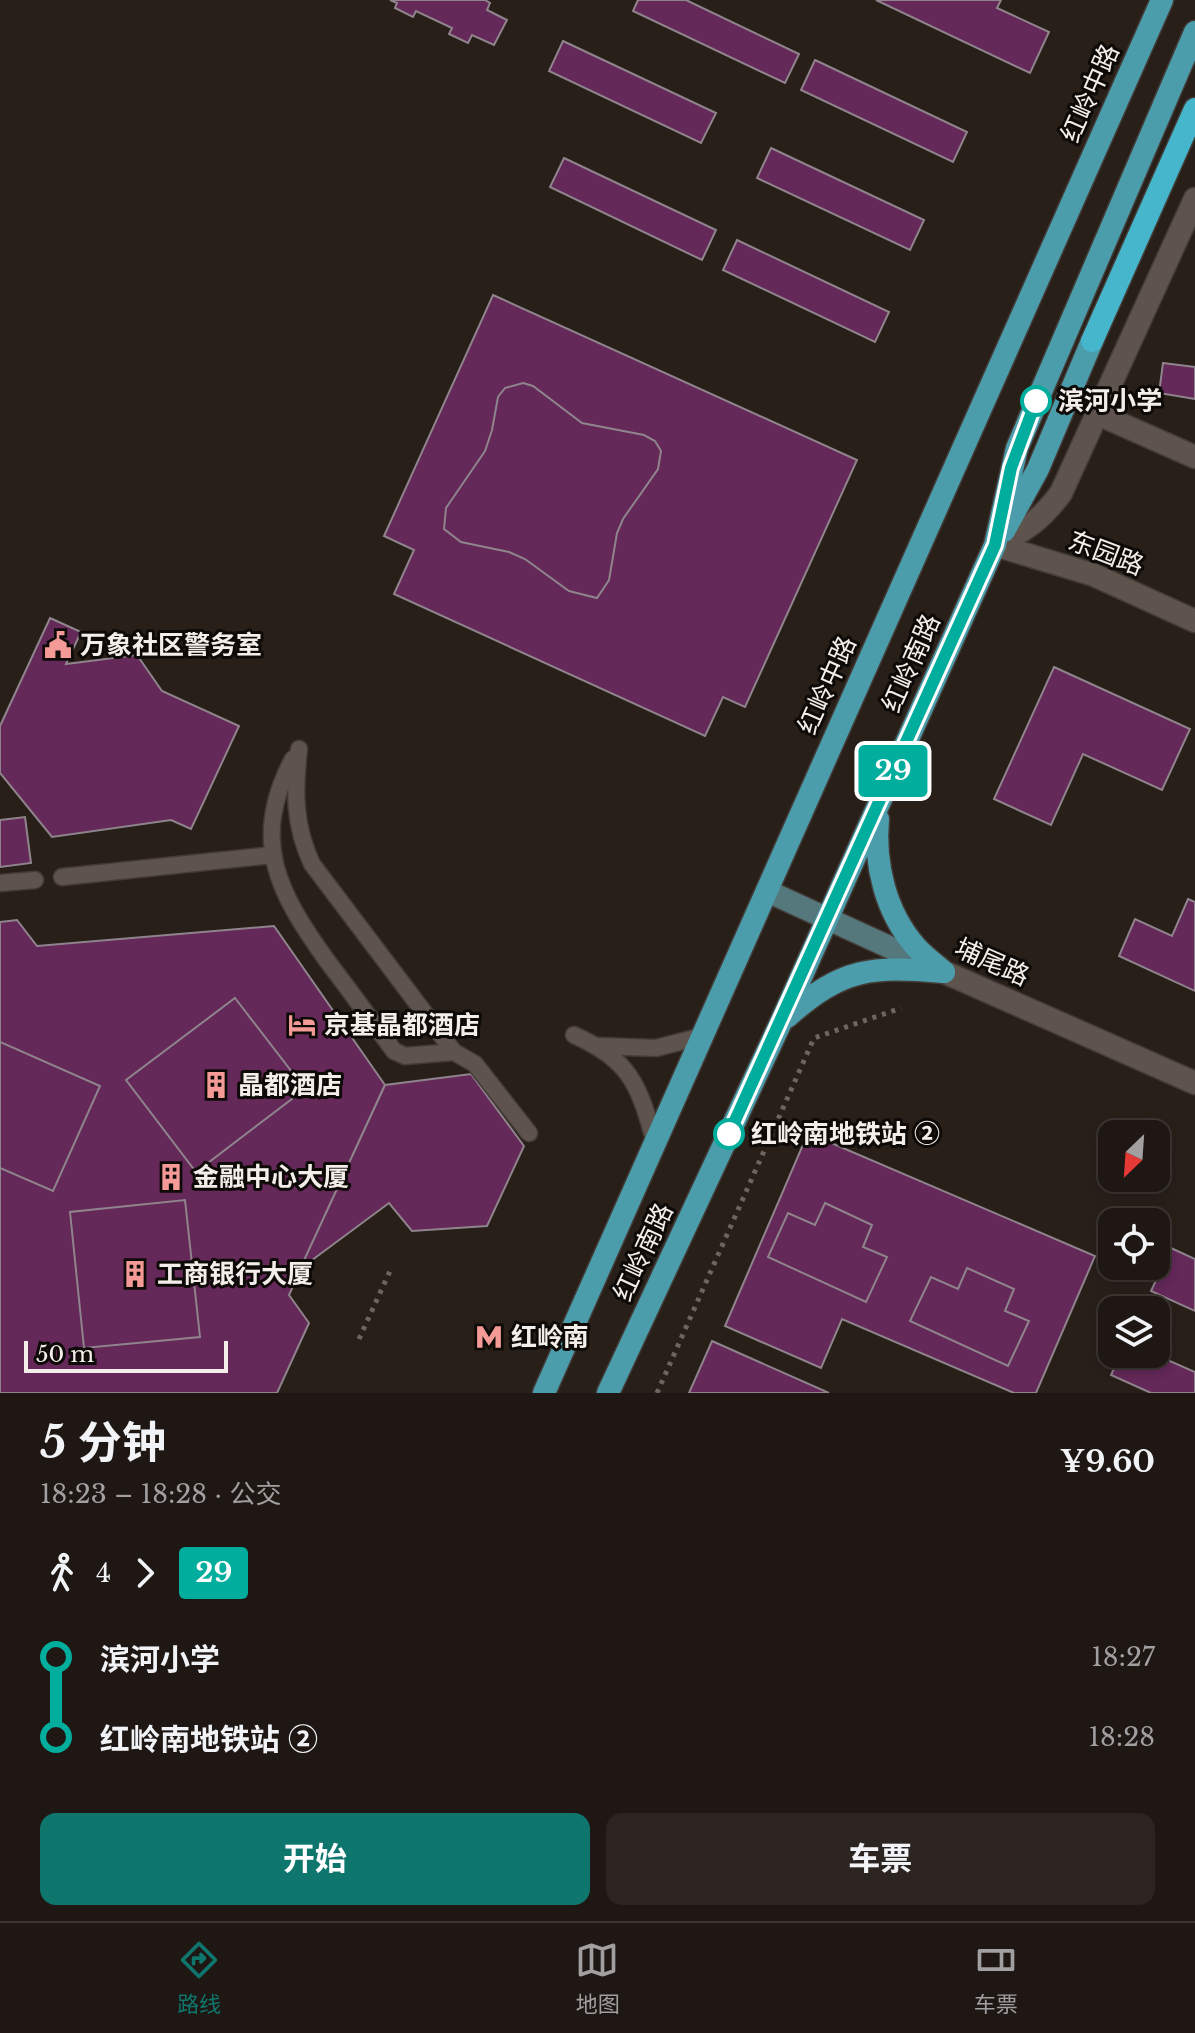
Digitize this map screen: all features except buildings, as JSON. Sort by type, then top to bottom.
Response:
[{"type":"highway","points":[[1092,341],[1195,109]]},
{"type":"main road","name":"红岭中路","points":[[544,1393],[1162,0]]},
{"type":"main road","name":"红岭南路","points":[[608,1393],[781,1022],[995,545],[1017,448],[1195,32]]},
{"type":"main road","points":[[995,545],[1038,469],[1092,341]]},
{"type":"main road","points":[[879,804],[876,844],[880,876],[893,911],[915,946],[944,972]]},
{"type":"main road","name":"埔尾路","points":[[767,891],[944,972]]},
{"type":"main road","points":[[781,1022],[809,997],[846,975],[892,968],[944,972]]},
{"type":"street","points":[[995,545],[1039,521],[1061,493],[1195,199]]},
{"type":"street","points":[[1098,414],[1195,457]]},
{"type":"street","name":"东园路","points":[[995,545],[1094,575],[1195,621]]},
{"type":"street","name":"埔尾路","points":[[944,972],[1195,1083]]},
{"type":"lane","points":[[454,1052],[405,1056],[394,1051],[297,918],[278,878],[272,828],[276,802],[299,748],[295,798],[302,843],[312,864],[454,1052],[475,1064],[529,1133]]},
{"type":"lane","points":[[62,877],[273,855]]},
{"type":"lane","points":[[0,883],[35,880]]},
{"type":"lane","points":[[574,1035],[598,1046],[630,1072],[644,1104],[655,1143]]},
{"type":"lane","points":[[598,1046],[656,1048],[703,1036]]},
{"type":"path","points":[[657,1393],[814,1038],[901,1008]]},
{"type":"path","points":[[359,1339],[390,1271]]},
{"type":"bus line","name":"29","points":[[729,1134],[995,545],[1011,468],[1036,401]]},
{"type":"place","name":"滨河小学","points":[[1036,401]]},
{"type":"place","name":"万象社区警务室","points":[[58,645]]},
{"type":"place","name":"京基晶都酒店","points":[[302,1025]]},
{"type":"place","name":"晶都酒店","points":[[216,1085]]},
{"type":"place","name":"红岭南地铁站 ②","points":[[729,1134]]},
{"type":"place","name":"金融中心大厦","points":[[171,1177]]},
{"type":"place","name":"工商银行大厦","points":[[135,1274]]},
{"type":"place","name":"红岭南","points":[[489,1337]]}]
